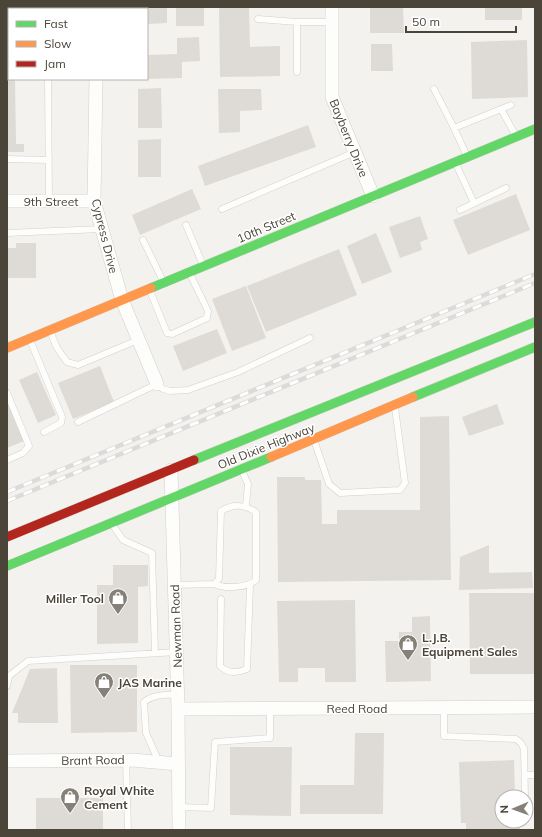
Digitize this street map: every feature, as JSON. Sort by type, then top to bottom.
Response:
[{"type":"main road","name":"10th Street","points":[[7,348],[535,129]]},
{"type":"main road","name":"Old Dixie Highway","points":[[7,537],[535,322]]},
{"type":"main road","name":"Old Dixie Highway","points":[[7,566],[535,347]]},
{"type":"street","name":"Bayberry Drive","points":[[332,7],[332,96],[373,196]]},
{"type":"street","name":"Cypress Drive","points":[[96,80],[94,201],[122,300],[157,384]]},
{"type":"street","name":"9th Street","points":[[7,201],[94,201]]},
{"type":"street","name":"Newman Road","points":[[171,470],[178,694],[179,830]]},
{"type":"street","name":"Reed Road","points":[[178,709],[535,707]]},
{"type":"street","name":"Brant Road","points":[[7,761],[126,760],[178,764]]},
{"type":"lane","points":[[258,19],[297,22],[332,22]]},
{"type":"lane","points":[[297,22],[297,72]]},
{"type":"lane","points":[[48,80],[49,201]]},
{"type":"lane","points":[[434,89],[467,157]]},
{"type":"lane","points":[[454,128],[511,105]]},
{"type":"lane","points":[[501,109],[516,137]]},
{"type":"lane","points":[[222,209],[355,152]]},
{"type":"lane","points":[[7,159],[49,160]]},
{"type":"lane","points":[[455,162],[474,203]]},
{"type":"lane","points":[[460,210],[506,188]]},
{"type":"lane","points":[[186,225],[203,266]]},
{"type":"lane","points":[[7,233],[102,229]]},
{"type":"lane","points":[[143,240],[163,283]]},
{"type":"lane","points":[[149,289],[168,333],[172,334],[207,318],[208,311],[189,272]]},
{"type":"lane","points":[[50,330],[57,348],[67,362],[78,365],[138,340]]},
{"type":"lane","points":[[29,338],[62,417],[61,423],[44,432]]},
{"type":"lane","points":[[78,422],[157,384],[163,389],[170,391],[188,390],[238,372],[310,338]]},
{"type":"lane","points":[[7,393],[29,446],[23,453],[7,460]]},
{"type":"lane","points":[[314,439],[329,484],[340,493],[400,490],[405,483],[394,406]]},
{"type":"lane","points":[[242,469],[248,484],[246,506]]},
{"type":"lane","points":[[174,585],[214,584],[219,587],[250,585],[256,580],[256,512],[246,506],[231,506],[221,511],[219,579],[214,584]]},
{"type":"lane","points":[[111,523],[123,540],[152,553],[155,653]]},
{"type":"lane","points":[[220,599],[220,666],[227,672],[237,672],[247,669],[250,585]]},
{"type":"lane","points":[[7,686],[9,676],[28,661],[177,652]]},
{"type":"lane","points":[[159,762],[146,733],[144,702],[151,696],[178,694]]},
{"type":"lane","points":[[444,707],[444,736],[516,739],[521,743],[524,749],[525,789]]},
{"type":"lane","points":[[178,807],[211,808],[215,742],[270,738],[270,708]]},
{"type":"lane","points":[[126,760],[128,830]]},
{"type":"lane","points":[[525,776],[535,775]]},
{"type":"building","points":[[7,7],[46,7],[8,8],[7,23]]},
{"type":"building","points":[[138,7],[167,8],[167,23],[148,24],[148,8]]},
{"type":"building","points":[[176,7],[204,7],[204,26],[176,26]]},
{"type":"building","points":[[370,7],[403,7],[404,33],[370,33]]},
{"type":"building","points":[[485,7],[522,7],[522,20],[485,20]]},
{"type":"building","points":[[219,8],[249,8],[250,47],[280,46],[280,76],[220,77]]},
{"type":"building","points":[[199,37],[200,61],[182,62],[182,78],[148,79],[148,55],[177,54],[177,38]]},
{"type":"building","points":[[8,38],[8,80],[15,80],[16,144],[24,144],[24,152],[7,152]]},
{"type":"building","points":[[527,40],[528,97],[472,99],[471,42]]},
{"type":"building","points":[[371,44],[392,44],[393,71],[371,71]]},
{"type":"building","points":[[161,88],[162,128],[138,128],[138,89]]},
{"type":"building","points":[[218,89],[261,89],[262,110],[240,111],[240,132],[219,133]]},
{"type":"building","points":[[308,125],[316,147],[205,186],[198,166]]},
{"type":"building","points":[[161,139],[161,177],[138,177],[138,140]]},
{"type":"building","points":[[192,189],[201,209],[140,235],[132,215]]},
{"type":"building","points":[[516,194],[530,230],[468,255],[453,220]]},
{"type":"building","points":[[420,216],[428,239],[420,242],[422,250],[400,258],[389,227]]},
{"type":"building","points":[[376,233],[392,272],[362,284],[347,246]]},
{"type":"building","points":[[16,243],[36,243],[36,278],[7,278],[7,248],[16,248]]},
{"type":"building","points":[[339,249],[357,295],[266,332],[247,286]]},
{"type":"building","points":[[246,286],[266,338],[232,351],[212,299]]},
{"type":"building","points":[[217,329],[227,353],[183,371],[173,346]]},
{"type":"building","points":[[100,366],[114,402],[73,419],[58,383]]},
{"type":"building","points":[[37,372],[56,415],[38,423],[19,380]]},
{"type":"building","points":[[7,398],[24,441],[7,448]]},
{"type":"building","points":[[497,404],[504,424],[469,436],[462,417]]},
{"type":"building","points":[[449,416],[451,580],[278,582],[277,477],[305,477],[305,480],[321,480],[322,524],[337,524],[337,510],[420,510],[420,417]]},
{"type":"building","points":[[489,545],[489,573],[532,572],[533,588],[459,590],[460,557]]},
{"type":"building","name":"Miller Tool","points":[[113,565],[148,565],[148,586],[138,587],[138,643],[97,644],[97,585],[113,585]]},
{"type":"building","points":[[469,593],[535,593],[535,674],[470,674]]},
{"type":"building","points":[[355,600],[356,682],[325,682],[325,668],[298,668],[298,682],[279,682],[277,601]]},
{"type":"building","name":"L.J.B. Equipment Sales","points":[[430,616],[431,681],[386,682],[385,641],[399,641],[399,632],[412,632],[412,617]]},
{"type":"building","name":"JAS Marine","points":[[70,665],[137,665],[137,732],[71,733]]},
{"type":"building","points":[[57,668],[58,723],[18,723],[18,713],[12,713],[30,669]]},
{"type":"building","points":[[355,733],[384,733],[383,814],[300,814],[300,785],[354,785]]},
{"type":"building","points":[[230,747],[292,747],[291,816],[230,815]]},
{"type":"building","points":[[514,760],[515,789],[494,789],[494,829],[520,830],[466,830],[466,823],[461,823],[459,762]]},
{"type":"building","name":"Royal White Cement","points":[[36,798],[103,798],[103,830],[36,830]]},
{"type":"railway","points":[[7,492],[535,274]]},
{"type":"railway","points":[[7,501],[535,283]]},
{"type":"traffic: fast","points":[[151,288],[535,129]]},
{"type":"traffic: fast","points":[[194,460],[535,322]]},
{"type":"traffic: fast","points":[[413,397],[535,347]]},
{"type":"traffic: fast","points":[[7,566],[271,457]]},
{"type":"traffic: slow","points":[[7,348],[151,288]]},
{"type":"traffic: slow","points":[[271,457],[413,397]]},
{"type":"traffic: jam","points":[[7,537],[194,460]]},
{"type":"place","name":"Miller Tool","points":[[118,615]]},
{"type":"place","name":"L.J.B. Equipment Sales","points":[[408,661]]},
{"type":"place","name":"JAS Marine","points":[[104,699]]},
{"type":"place","name":"Royal White Cement","points":[[70,814]]}]
